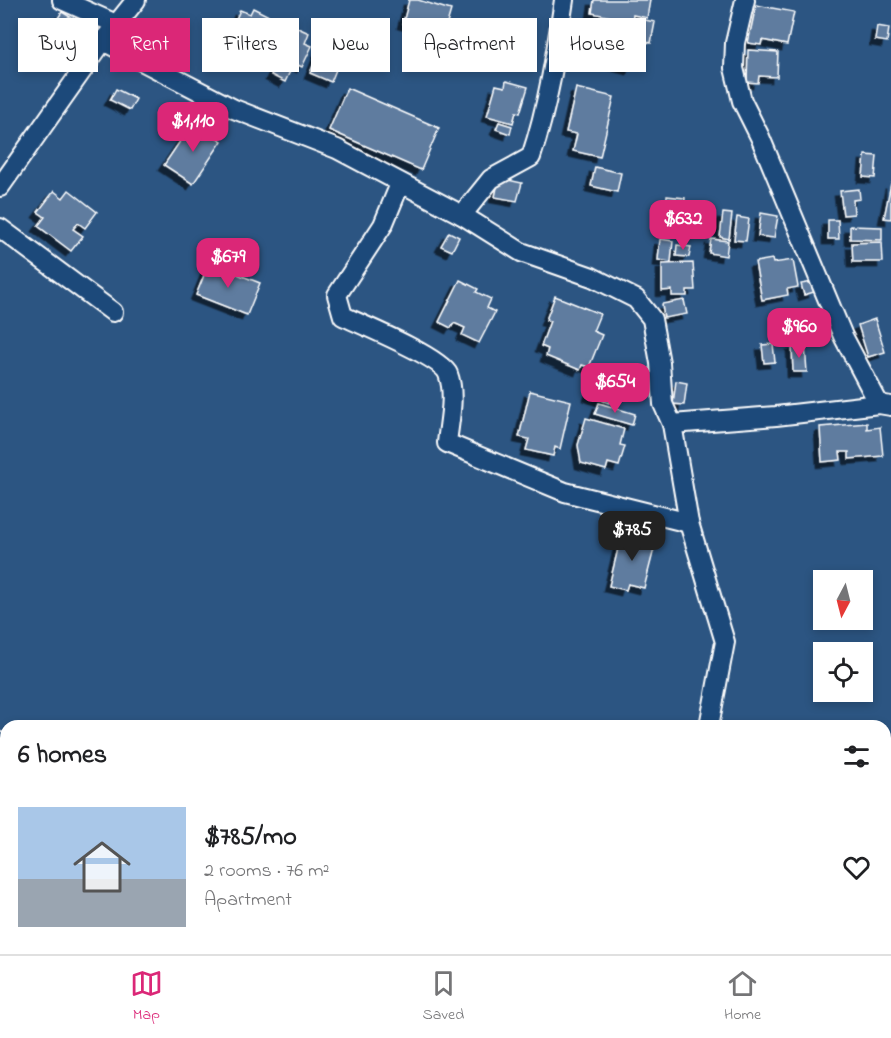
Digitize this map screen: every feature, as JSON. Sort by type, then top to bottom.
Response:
[{"type":"street","points":[[62,0],[110,21]]},
{"type":"street","points":[[121,18],[136,0]]},
{"type":"street","points":[[462,215],[490,179],[531,157],[553,68],[564,0]]},
{"type":"street","points":[[672,424],[885,405],[843,336],[760,137],[742,101],[734,68],[735,43],[745,0]]},
{"type":"street","points":[[0,187],[110,32]]},
{"type":"street","points":[[103,41],[234,109],[338,149],[462,215],[521,252],[592,278],[636,299],[652,319],[660,363],[663,404],[672,424],[689,523],[725,642],[710,720]]},
{"type":"street","points":[[400,184],[383,225],[337,295],[343,316],[432,358],[448,372],[452,399],[447,443],[565,492],[689,523]]},
{"type":"street","points":[[0,228],[113,312]]},
{"type":"building","points":[[409,0],[418,0],[451,10],[449,18],[404,18]]},
{"type":"building","points":[[594,0],[650,0],[647,18],[633,15],[632,18],[612,18],[592,13]]},
{"type":"building","points":[[756,5],[794,12],[787,45],[762,40],[761,45],[748,43]]},
{"type":"building","points":[[253,8],[271,17],[236,18],[240,10],[250,14]]},
{"type":"building","points":[[62,12],[72,18],[58,18]]},
{"type":"building","points":[[646,20],[655,22],[651,43],[646,42]]},
{"type":"building","points":[[877,26],[889,28],[887,42],[875,40]]},
{"type":"building","points":[[299,29],[309,33],[305,43],[311,46],[302,67],[299,66]]},
{"type":"building","points":[[748,50],[778,52],[777,77],[759,76],[758,83],[747,82]]},
{"type":"building","points":[[311,71],[335,72],[331,82],[310,73]]},
{"type":"building","points":[[272,72],[290,72],[285,82],[271,75]]},
{"type":"building","points":[[506,81],[528,87],[520,113],[516,112],[513,123],[487,116],[496,85],[505,87]]},
{"type":"building","points":[[347,88],[439,128],[421,170],[329,130]]},
{"type":"building","points":[[576,88],[614,97],[600,157],[573,151],[577,134],[566,132]]},
{"type":"building","points":[[116,89],[136,99],[130,110],[110,100]]},
{"type":"building","points":[[193,122],[222,141],[193,184],[164,165]]},
{"type":"building","points":[[499,122],[512,126],[510,134],[496,129]]},
{"type":"building","points":[[865,155],[877,156],[875,178],[863,177]]},
{"type":"building","points":[[595,167],[621,173],[617,192],[591,186]]},
{"type":"building","points":[[499,178],[522,183],[517,201],[495,197]]},
{"type":"building","points":[[891,183],[891,219],[884,218]]},
{"type":"building","points":[[859,189],[860,199],[853,200],[854,214],[843,215],[840,191]]},
{"type":"building","points":[[69,190],[97,212],[85,228],[78,223],[73,229],[83,236],[71,251],[38,226],[45,217],[38,212],[54,191],[63,198]]},
{"type":"building","points":[[667,196],[685,198],[683,226],[664,224]]},
{"type":"building","points":[[723,213],[732,214],[729,239],[720,237]]},
{"type":"building","points":[[761,213],[778,216],[774,238],[758,236]]},
{"type":"building","points":[[737,217],[749,219],[746,241],[734,240]]},
{"type":"building","points":[[828,220],[838,220],[839,239],[828,239]]},
{"type":"building","points":[[850,226],[882,227],[882,240],[850,239]]},
{"type":"building","points":[[449,232],[459,237],[452,251],[441,246]]},
{"type":"building","points":[[660,239],[673,241],[671,262],[658,260]]},
{"type":"building","points":[[711,239],[728,241],[726,256],[709,253]]},
{"type":"building","points":[[882,242],[883,262],[853,262],[852,243]]},
{"type":"building","points":[[677,245],[691,247],[689,257],[676,256]]},
{"type":"building","points":[[772,259],[773,263],[793,260],[798,287],[787,289],[788,295],[762,300],[755,262]]},
{"type":"building","points":[[209,263],[260,283],[247,315],[196,295]]},
{"type":"building","points":[[693,263],[695,290],[687,290],[687,296],[672,296],[672,290],[662,291],[662,264]]},
{"type":"building","points":[[460,280],[478,289],[476,292],[491,299],[487,308],[495,312],[479,343],[462,335],[465,328],[454,323],[451,328],[439,322]]},
{"type":"building","points":[[812,282],[814,292],[804,295],[801,284]]},
{"type":"building","points":[[555,296],[600,314],[593,331],[602,335],[589,367],[582,365],[580,370],[546,356],[548,349],[541,346],[550,321],[546,320]]},
{"type":"building","points":[[684,300],[687,314],[664,318],[662,304]]},
{"type":"building","points":[[875,319],[885,352],[868,357],[858,325]]},
{"type":"building","points":[[773,344],[775,362],[764,363],[762,345]]},
{"type":"building","points":[[792,345],[805,345],[807,372],[793,372]]},
{"type":"building","points":[[596,376],[616,384],[609,403],[589,395]]},
{"type":"building","points":[[676,381],[687,383],[684,405],[673,404]]},
{"type":"building","points":[[530,391],[571,401],[560,449],[555,447],[553,456],[526,450],[529,439],[519,437]]},
{"type":"building","points":[[599,403],[635,414],[632,425],[595,414]]},
{"type":"building","points":[[586,418],[624,429],[620,445],[625,446],[619,466],[608,463],[606,470],[581,463],[578,445]]},
{"type":"building","points":[[867,423],[867,429],[880,427],[883,456],[849,459],[849,452],[840,452],[841,460],[822,462],[820,427]]},
{"type":"building","points":[[622,532],[643,537],[641,542],[655,545],[644,588],[628,584],[626,590],[609,586]]}]
